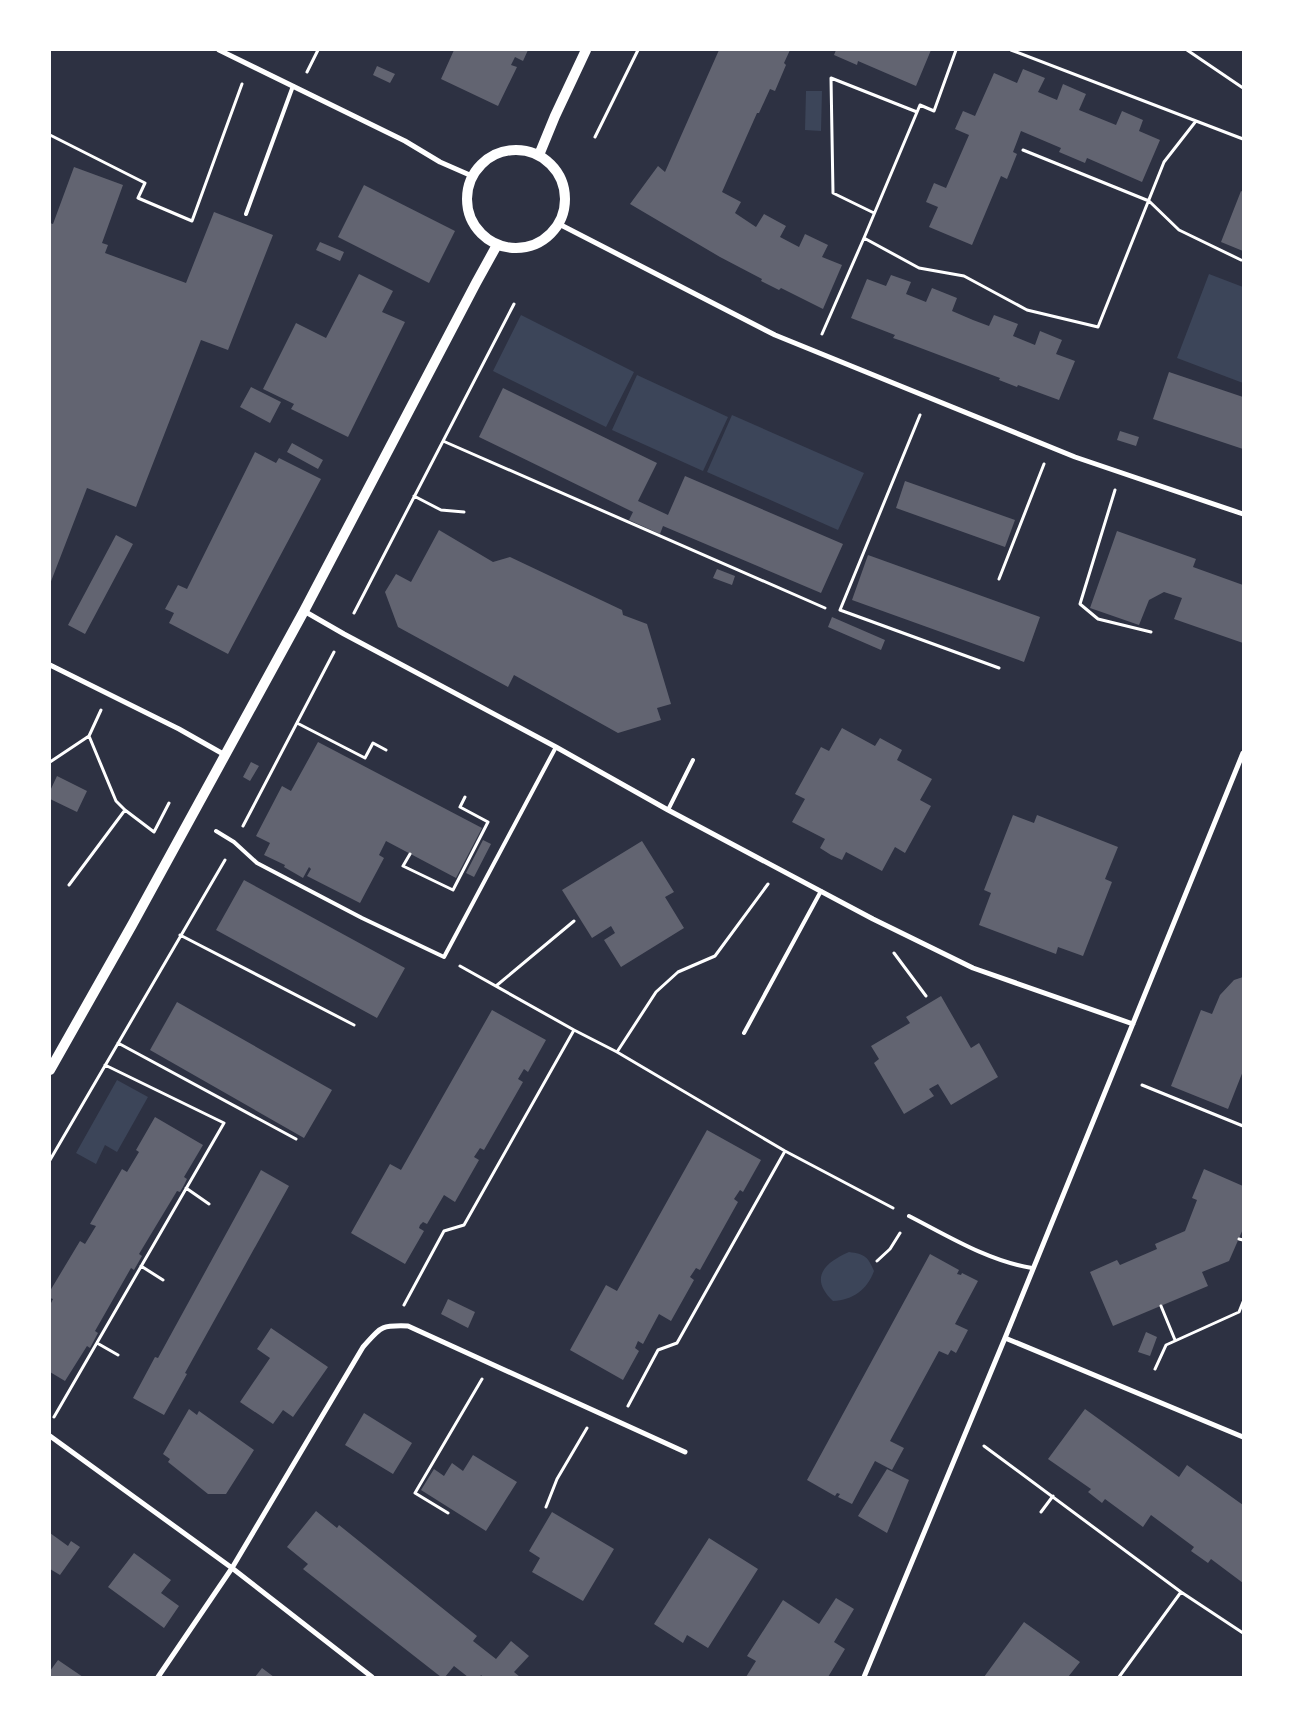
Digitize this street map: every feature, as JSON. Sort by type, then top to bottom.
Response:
[{"type":"main road","points":[[539,155],[586,50]]},
{"type":"main road","points":[[509,150],[524,150],[539,155],[552,165],[561,178],[565,193],[565,209],[559,224],[550,235],[538,243],[525,248],[497,245],[483,236],[473,224],[468,208],[467,192],[472,176],[482,164],[494,155],[509,150]]},
{"type":"main road","points":[[50,1070],[226,755],[497,245]]},
{"type":"street","points":[[220,50],[405,141],[440,162],[472,176]]},
{"type":"street","points":[[559,224],[775,335],[815,352],[1075,457],[1243,514]]},
{"type":"street","points":[[304,611],[668,810],[873,919],[973,968],[1132,1024]]},
{"type":"street","points":[[50,665],[226,755]]},
{"type":"street","points":[[864,1677],[1005,1338],[1243,753]]},
{"type":"street","points":[[158,1677],[232,1568],[363,1347],[380,1328],[393,1325],[408,1326],[685,1452]]},
{"type":"street","points":[[1005,1338],[1046,1357],[1243,1437]]},
{"type":"street","points":[[50,1436],[232,1568],[372,1677]]},
{"type":"lane","points":[[246,214],[293,86]]},
{"type":"lane","points":[[216,831],[234,842],[258,863],[362,918],[444,958],[556,748]]},
{"type":"lane","points":[[668,810],[693,760]]},
{"type":"lane","points":[[744,1034],[821,891]]},
{"type":"lane","points":[[909,1216],[990,1257],[1012,1265],[1032,1268]]},
{"type":"path","points":[[595,137],[638,50]]},
{"type":"path","points":[[815,352],[920,105],[934,111],[956,50]]},
{"type":"path","points":[[1011,50],[1243,139]]},
{"type":"path","points":[[1187,50],[1243,88]]},
{"type":"path","points":[[50,136],[145,184],[138,198],[192,221],[249,64]]},
{"type":"path","points":[[874,213],[833,193],[831,78],[918,112]]},
{"type":"path","points":[[864,238],[919,268],[964,276],[1027,310],[1098,327],[1164,162],[1196,121]]},
{"type":"path","points":[[1022,150],[1149,201],[1179,230],[1241,260]]},
{"type":"path","points":[[354,614],[514,304]]},
{"type":"path","points":[[927,398],[840,610],[999,668]]},
{"type":"path","points":[[443,441],[825,608]]},
{"type":"path","points":[[999,578],[1051,447]]},
{"type":"path","points":[[1121,472],[1080,604],[1098,619],[1150,632]]},
{"type":"path","points":[[414,496],[441,510],[464,512]]},
{"type":"path","points":[[50,1160],[234,842],[335,651]]},
{"type":"path","points":[[50,762],[89,736],[108,694]]},
{"type":"path","points":[[297,723],[366,758],[373,744],[386,750]]},
{"type":"path","points":[[89,736],[116,800],[125,810],[154,832],[169,803]]},
{"type":"path","points":[[410,854],[403,866],[453,890],[488,822],[460,807],[465,797]]},
{"type":"path","points":[[69,885],[125,810]]},
{"type":"path","points":[[617,1052],[656,992],[678,972],[715,956],[772,878]]},
{"type":"path","points":[[496,986],[574,921]]},
{"type":"path","points":[[180,935],[354,1025]]},
{"type":"path","points":[[893,952],[926,996]]},
{"type":"path","points":[[444,958],[617,1052],[785,1151],[909,1216],[890,1249],[876,1261]]},
{"type":"path","points":[[393,1325],[444,1231],[464,1225],[574,1030]]},
{"type":"path","points":[[118,1043],[296,1139]]},
{"type":"path","points":[[50,1423],[224,1123],[105,1065]]},
{"type":"path","points":[[1142,1085],[1243,1126]]},
{"type":"path","points":[[619,1422],[658,1350],[677,1344],[785,1151]]},
{"type":"path","points":[[186,1188],[209,1204]]},
{"type":"path","points":[[141,1266],[163,1280]]},
{"type":"path","points":[[1155,1369],[1166,1344],[1239,1312],[1243,1302]]},
{"type":"path","points":[[1161,1306],[1175,1340]]},
{"type":"path","points":[[97,1343],[118,1355]]},
{"type":"path","points":[[448,1513],[415,1493],[491,1364]]},
{"type":"path","points":[[546,1507],[557,1479],[596,1412]]},
{"type":"path","points":[[984,1446],[1181,1592],[1243,1633]]},
{"type":"path","points":[[1041,1512],[1052,1496]]},
{"type":"path","points":[[1119,1677],[1181,1592]]},
{"type":"shaded area","points":[[806,91],[822,91],[821,131],[805,130]]},
{"type":"shaded area","points":[[1209,274],[1243,287],[1243,383],[1177,358]]},
{"type":"shaded area","points":[[521,315],[634,372],[606,427],[493,371]]},
{"type":"shaded area","points":[[637,375],[728,417],[703,471],[612,430]]},
{"type":"shaded area","points":[[732,415],[864,473],[838,530],[707,472]]},
{"type":"shaded area","points":[[117,1080],[148,1097],[117,1152],[105,1145],[96,1164],[76,1153]]},
{"type":"shaded area","points":[[849,1252],[865,1257],[870,1262],[874,1271],[867,1284],[858,1293],[847,1299],[833,1301],[826,1293],[821,1278],[827,1266]]},
{"type":"building","points":[[454,50],[528,50],[523,61],[515,57],[511,65],[517,67],[498,106],[441,79]]},
{"type":"building","points":[[719,50],[790,50],[775,91],[770,89],[759,113],[757,113],[722,192],[741,202],[735,213],[756,227],[764,214],[786,226],[780,237],[799,247],[805,234],[828,245],[822,257],[842,265],[823,309],[781,288],[779,290],[761,281],[762,279],[720,257],[630,204],[658,166],[665,172]]},
{"type":"building","points":[[836,50],[931,50],[916,86],[858,61],[857,65],[834,55]]},
{"type":"building","points":[[377,66],[395,74],[390,83],[373,75]]},
{"type":"building","points":[[1023,69],[1045,78],[1038,92],[1057,100],[1063,84],[1086,94],[1079,110],[1116,125],[1122,111],[1143,120],[1139,131],[1160,140],[1142,182],[1087,158],[1085,163],[1059,152],[1061,148],[1021,131],[1013,152],[1017,154],[1007,179],[1001,176],[972,245],[929,227],[938,207],[926,202],[934,183],[946,188],[969,135],[955,129],[963,111],[975,116],[994,73],[1017,83]]},
{"type":"building","points":[[74,167],[123,185],[102,243],[108,245],[105,253],[186,283],[214,212],[273,235],[228,350],[201,340],[136,507],[87,488],[50,584],[50,223],[53,224]]},
{"type":"building","points":[[364,185],[455,231],[429,283],[338,237]]},
{"type":"building","points":[[1241,191],[1243,192],[1243,251],[1221,242]]},
{"type":"building","points":[[320,242],[344,252],[340,261],[316,250]]},
{"type":"building","points":[[359,274],[393,291],[382,312],[405,322],[348,437],[291,409],[294,404],[263,389],[296,323],[326,338]]},
{"type":"building","points":[[891,275],[911,282],[906,294],[926,302],[932,288],[957,298],[952,311],[973,320],[989,326],[994,315],[1018,324],[1013,336],[1035,345],[1040,331],[1062,340],[1056,354],[1075,361],[1059,400],[999,380],[1000,378],[893,338],[895,335],[851,318],[867,279],[886,286]]},
{"type":"building","points":[[1169,372],[1243,397],[1243,449],[1153,419]]},
{"type":"building","points":[[251,387],[281,402],[270,423],[240,407]]},
{"type":"building","points":[[503,388],[657,463],[638,501],[668,515],[685,476],[843,544],[821,593],[663,526],[660,534],[629,520],[633,512],[479,437]]},
{"type":"building","points":[[1120,431],[1139,437],[1136,446],[1117,440]]},
{"type":"building","points":[[292,443],[323,460],[318,469],[287,452]]},
{"type":"building","points":[[255,452],[276,463],[279,458],[321,479],[228,654],[169,623],[174,613],[165,609],[178,585],[187,589]]},
{"type":"building","points":[[905,481],[1015,520],[1005,547],[896,508]]},
{"type":"building","points":[[439,530],[493,562],[510,557],[622,610],[623,615],[647,624],[671,704],[657,708],[661,720],[618,733],[514,675],[508,687],[398,627],[385,592],[396,574],[411,582]]},
{"type":"building","points":[[1117,531],[1196,559],[1193,567],[1243,585],[1243,643],[1174,619],[1182,598],[1164,592],[1149,600],[1139,625],[1090,608]]},
{"type":"building","points":[[116,535],[133,544],[85,634],[68,625]]},
{"type":"building","points":[[868,555],[1040,617],[1024,662],[852,600]]},
{"type":"building","points":[[717,569],[735,576],[732,585],[713,578]]},
{"type":"building","points":[[832,617],[885,640],[881,650],[828,627]]},
{"type":"building","points":[[842,728],[875,746],[880,738],[902,750],[897,760],[932,779],[920,800],[931,806],[905,853],[895,847],[882,871],[846,852],[842,860],[831,855],[820,848],[825,839],[792,822],[805,799],[795,794],[821,747],[829,751]]},
{"type":"building","points":[[318,742],[482,828],[456,878],[386,841],[379,855],[384,858],[360,903],[307,876],[311,869],[309,867],[303,878],[284,867],[285,865],[264,855],[270,843],[256,836],[282,786],[291,791]]},
{"type":"building","points":[[251,762],[259,766],[250,781],[243,777]]},
{"type":"building","points":[[57,776],[87,791],[77,812],[50,799],[50,791]]},
{"type":"building","points":[[1013,815],[1034,823],[1037,815],[1118,847],[1105,879],[1112,882],[1083,956],[1058,947],[1056,954],[979,925],[991,893],[984,890]]},
{"type":"building","points":[[483,840],[491,844],[474,877],[466,873]]},
{"type":"building","points":[[642,841],[674,892],[665,897],[684,928],[621,967],[604,940],[615,933],[611,926],[592,938],[562,890]]},
{"type":"building","points":[[244,880],[405,968],[377,1018],[216,930]]},
{"type":"building","points":[[1243,977],[1243,1071],[1228,1109],[1171,1086],[1201,1010],[1212,1014],[1220,995],[1234,980]]},
{"type":"building","points":[[941,996],[971,1048],[979,1043],[998,1077],[951,1105],[938,1084],[929,1089],[934,1096],[904,1114],[874,1063],[879,1059],[871,1046],[910,1023],[906,1017]]},
{"type":"building","points":[[177,1002],[332,1090],[304,1138],[150,1050]]},
{"type":"building","points":[[492,1010],[546,1040],[528,1072],[524,1069],[518,1079],[523,1082],[484,1150],[480,1148],[474,1157],[479,1160],[455,1202],[444,1195],[427,1224],[423,1222],[420,1225],[419,1228],[424,1231],[405,1264],[351,1233],[390,1164],[401,1170]]},
{"type":"building","points":[[155,1117],[203,1145],[184,1177],[187,1179],[183,1187],[180,1192],[177,1191],[139,1254],[142,1256],[134,1270],[131,1268],[95,1331],[98,1333],[90,1348],[87,1346],[65,1381],[50,1372],[50,1305],[53,1299],[50,1298],[50,1291],[80,1241],[85,1244],[96,1226],[90,1224],[122,1169],[127,1172],[139,1152],[136,1150]]},
{"type":"building","points":[[707,1130],[761,1160],[743,1192],[740,1190],[734,1199],[738,1202],[700,1270],[696,1268],[690,1277],[694,1280],[671,1321],[659,1314],[643,1344],[638,1341],[635,1348],[639,1351],[623,1380],[570,1350],[606,1285],[617,1291]]},
{"type":"building","points":[[1204,1169],[1243,1186],[1243,1229],[1229,1261],[1202,1272],[1208,1286],[1113,1326],[1090,1272],[1117,1260],[1120,1265],[1157,1249],[1155,1244],[1185,1231],[1197,1200],[1192,1198]]},
{"type":"building","points":[[261,1170],[289,1186],[185,1373],[187,1374],[164,1415],[133,1398],[155,1357],[158,1358]]},
{"type":"building","points":[[930,1254],[959,1270],[957,1274],[961,1275],[962,1273],[978,1281],[955,1324],[968,1330],[956,1353],[951,1350],[948,1355],[939,1351],[890,1441],[904,1448],[892,1470],[875,1461],[852,1504],[838,1497],[840,1494],[837,1493],[835,1496],[807,1480]]},
{"type":"building","points":[[448,1299],[475,1312],[468,1328],[441,1314]]},
{"type":"building","points":[[271,1328],[328,1367],[293,1417],[283,1410],[273,1424],[240,1402],[270,1358],[257,1349]]},
{"type":"building","points":[[1146,1332],[1157,1337],[1150,1356],[1138,1352]]},
{"type":"building","points":[[189,1409],[197,1415],[199,1411],[254,1450],[226,1494],[208,1494],[168,1462],[170,1459],[163,1454]]},
{"type":"building","points":[[1085,1409],[1179,1477],[1187,1465],[1243,1505],[1243,1583],[1211,1559],[1208,1563],[1191,1551],[1194,1547],[1151,1515],[1143,1527],[1105,1499],[1102,1503],[1088,1492],[1091,1489],[1048,1459]]},
{"type":"building","points":[[364,1413],[412,1443],[393,1474],[345,1445]]},
{"type":"building","points":[[473,1455],[517,1482],[486,1531],[421,1490],[434,1469],[444,1476],[452,1463],[463,1471]]},
{"type":"building","points":[[887,1469],[909,1480],[887,1533],[858,1516]]},
{"type":"building","points":[[316,1511],[337,1528],[339,1525],[477,1636],[473,1641],[496,1659],[511,1641],[529,1656],[514,1672],[520,1677],[483,1677],[481,1675],[480,1677],[468,1677],[454,1666],[445,1677],[441,1677],[303,1569],[308,1564],[287,1547]]},
{"type":"building","points":[[552,1512],[614,1549],[583,1601],[532,1572],[540,1558],[529,1551]]},
{"type":"building","points":[[50,1533],[68,1546],[71,1541],[80,1547],[60,1575],[50,1569]]},
{"type":"building","points":[[709,1538],[758,1569],[708,1648],[687,1635],[683,1643],[654,1624]]},
{"type":"building","points":[[134,1553],[171,1580],[161,1593],[179,1606],[164,1628],[108,1587]]},
{"type":"building","points":[[836,1598],[854,1609],[834,1642],[845,1649],[828,1677],[746,1677],[756,1661],[747,1656],[783,1600],[819,1624]]},
{"type":"building","points":[[1024,1622],[1080,1662],[1068,1677],[984,1677]]},
{"type":"building","points":[[58,1660],[83,1677],[50,1677],[50,1671]]},
{"type":"building","points":[[262,1668],[274,1677],[255,1677]]}]
